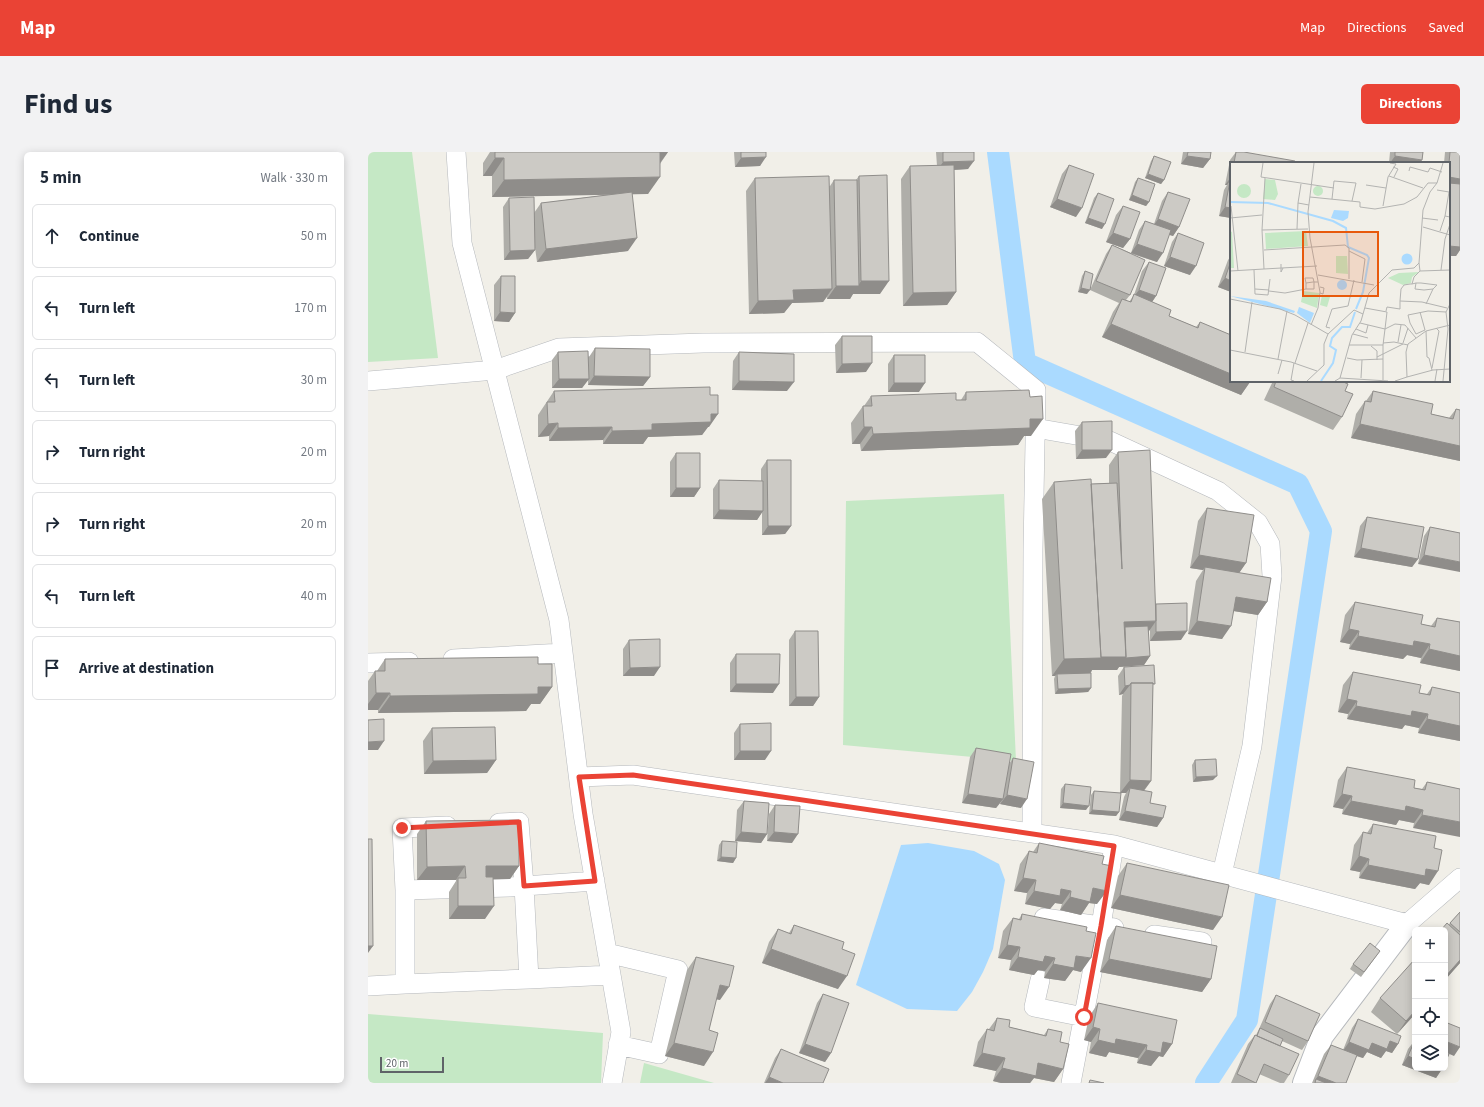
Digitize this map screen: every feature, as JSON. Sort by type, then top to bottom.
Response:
[{"type":"street","points":[[456,152],[462,243],[559,620],[579,777],[621,1032],[612,1083]]},
{"type":"street","points":[[368,381],[495,370],[559,348],[703,343],[977,342],[1036,390],[1033,549],[1032,833]]},
{"type":"street","points":[[1035,428],[1110,441],[1218,492],[1258,523],[1270,544],[1272,576],[1252,746],[1222,874]]},
{"type":"street","points":[[368,663],[563,653]]},
{"type":"street","points":[[579,777],[633,775],[1114,846],[1407,924]]},
{"type":"street","points":[[405,984],[405,890],[402,828],[519,822],[529,979]]},
{"type":"street","points":[[1071,1083],[1101,926],[1114,846]]},
{"type":"street","points":[[1304,1083],[1322,1036],[1407,924],[1460,878]]},
{"type":"street","points":[[405,890],[524,886],[595,881]]},
{"type":"street","points":[[1044,918],[1202,942]]},
{"type":"street","points":[[607,953],[678,970],[659,1054],[618,1045]]},
{"type":"street","points":[[368,986],[611,975]]},
{"type":"street","points":[[1040,980],[1034,1007],[1084,1017]]},
{"type":"green space","points":[[368,152],[412,152],[438,358],[368,362]]},
{"type":"green space","points":[[1004,494],[1016,761],[843,745],[846,501]]},
{"type":"green space","points":[[368,1014],[603,1033],[601,1083],[368,1083]]},
{"type":"green space","points":[[644,1063],[714,1083],[640,1083]]},
{"type":"water","points":[[928,843],[974,851],[999,864],[1005,880],[993,949],[972,992],[957,1011],[907,1009],[856,985],[901,845]]},
{"type":"building","points":[[495,152],[660,152],[660,177],[504,180],[504,158],[495,158]]},
{"type":"building","points":[[741,152],[766,152],[766,157],[741,158]]},
{"type":"building","points":[[943,152],[974,152],[974,161],[943,162]]},
{"type":"building","points":[[1188,152],[1211,152],[1210,159],[1187,156]]},
{"type":"building","points":[[1236,152],[1244,152],[1295,161],[1294,162],[1234,162]]},
{"type":"building","points":[[1395,152],[1423,152],[1422,160],[1395,156]]},
{"type":"building","points":[[1450,152],[1460,152],[1460,179],[1450,177]]},
{"type":"building","points":[[1154,156],[1171,162],[1164,180],[1148,174]]},
{"type":"building","points":[[954,165],[956,292],[913,293],[910,166]]},
{"type":"building","points":[[1069,165],[1094,174],[1082,208],[1057,199]]},
{"type":"building","points":[[887,175],[889,281],[861,281],[859,176]]},
{"type":"building","points":[[829,176],[832,289],[793,290],[794,300],[758,301],[755,178]]},
{"type":"building","points":[[1138,178],[1155,184],[1149,202],[1132,195]]},
{"type":"building","points":[[834,180],[857,180],[859,286],[836,286]]},
{"type":"building","points":[[1230,181],[1230,208],[1225,207]]},
{"type":"building","points":[[1450,183],[1460,184],[1460,247],[1450,246]]},
{"type":"building","points":[[632,192],[637,238],[546,249],[541,203]]},
{"type":"building","points":[[1168,192],[1190,199],[1179,227],[1158,219]]},
{"type":"building","points":[[1098,193],[1114,199],[1105,224],[1088,218]]},
{"type":"building","points":[[534,197],[535,250],[510,251],[509,198]]},
{"type":"building","points":[[1123,206],[1140,212],[1130,239],[1113,233]]},
{"type":"building","points":[[1145,221],[1171,230],[1163,253],[1137,244]]},
{"type":"building","points":[[1178,233],[1204,243],[1196,266],[1170,257]]},
{"type":"building","points":[[1112,245],[1145,260],[1130,295],[1096,281]]},
{"type":"building","points":[[1149,262],[1166,268],[1156,296],[1139,290]]},
{"type":"building","points":[[1230,264],[1230,280],[1225,278]]},
{"type":"building","points":[[1085,271],[1093,274],[1090,290],[1081,288]]},
{"type":"building","points":[[501,276],[515,276],[515,313],[500,312]]},
{"type":"building","points":[[1134,294],[1171,310],[1169,316],[1198,328],[1200,322],[1230,335],[1230,374],[1111,324],[1122,299],[1131,302]]},
{"type":"building","points":[[842,336],[872,336],[872,363],[842,364]]},
{"type":"building","points":[[595,348],[650,349],[650,377],[594,376]]},
{"type":"building","points":[[588,351],[589,379],[559,379],[558,352]]},
{"type":"building","points":[[739,352],[794,354],[794,382],[739,381]]},
{"type":"building","points":[[894,355],[925,355],[925,383],[894,383]]},
{"type":"building","points":[[1276,382],[1343,382],[1348,384],[1345,391],[1353,394],[1342,417],[1274,387]]},
{"type":"building","points":[[710,387],[710,395],[718,395],[718,414],[711,414],[711,422],[652,424],[652,430],[612,431],[612,427],[558,428],[558,423],[548,424],[547,402],[555,402],[554,391]]},
{"type":"building","points":[[1029,390],[1030,397],[1042,396],[1043,419],[1030,419],[1030,428],[873,434],[872,427],[864,427],[863,406],[872,406],[871,396],[956,393],[956,400],[966,400],[966,392]]},
{"type":"building","points":[[1373,391],[1433,404],[1431,414],[1453,419],[1456,409],[1460,410],[1460,446],[1360,424],[1365,401],[1371,402]]},
{"type":"building","points":[[1112,421],[1112,450],[1082,450],[1082,422]]},
{"type":"building","points":[[1150,450],[1156,621],[1124,622],[1126,657],[1101,657],[1091,484],[1117,483],[1122,569],[1118,452]]},
{"type":"building","points":[[676,453],[700,453],[700,488],[676,488]]},
{"type":"building","points":[[767,460],[791,460],[791,526],[768,526]]},
{"type":"building","points":[[1091,479],[1101,658],[1064,659],[1054,482]]},
{"type":"building","points":[[719,480],[763,481],[763,511],[719,510]]},
{"type":"building","points":[[1207,508],[1254,515],[1246,563],[1199,555]]},
{"type":"building","points":[[1367,517],[1424,527],[1418,559],[1361,548]]},
{"type":"building","points":[[1430,527],[1460,533],[1460,562],[1424,555]]},
{"type":"building","points":[[1205,567],[1271,578],[1267,602],[1236,597],[1231,626],[1197,621]]},
{"type":"building","points":[[1355,602],[1423,615],[1421,624],[1435,627],[1437,618],[1460,622],[1460,656],[1429,649],[1430,644],[1414,641],[1413,646],[1358,636],[1359,631],[1349,629]]},
{"type":"building","points":[[1187,603],[1187,631],[1156,632],[1156,604]]},
{"type":"building","points":[[1148,626],[1150,656],[1126,658],[1125,627]]},
{"type":"building","points":[[795,631],[818,631],[819,697],[796,697]]},
{"type":"building","points":[[660,639],[660,667],[630,668],[629,640]]},
{"type":"building","points":[[736,654],[780,654],[779,684],[736,684]]},
{"type":"building","points":[[538,657],[538,664],[552,664],[552,687],[538,687],[538,694],[390,696],[390,693],[376,693],[375,671],[385,671],[385,659]]},
{"type":"building","points":[[1154,665],[1155,684],[1131,683],[1130,685],[1125,686],[1124,667]]},
{"type":"building","points":[[1353,672],[1421,685],[1419,693],[1430,695],[1432,687],[1460,693],[1460,726],[1427,719],[1428,714],[1412,711],[1411,716],[1356,706],[1357,701],[1347,699]]},
{"type":"building","points":[[1091,673],[1091,688],[1058,689],[1057,674]]},
{"type":"building","points":[[1131,683],[1153,683],[1151,781],[1130,780]]},
{"type":"building","points":[[384,719],[384,741],[368,742],[368,720]]},
{"type":"building","points":[[771,723],[771,751],[740,751],[740,724]]},
{"type":"building","points":[[495,727],[496,760],[433,761],[432,728]]},
{"type":"building","points":[[976,748],[1011,754],[1003,799],[968,794]]},
{"type":"building","points":[[1013,758],[1034,762],[1027,799],[1007,795]]},
{"type":"building","points":[[1216,759],[1217,776],[1196,777],[1195,760]]},
{"type":"building","points":[[1347,767],[1415,780],[1414,788],[1425,790],[1427,782],[1460,789],[1460,822],[1422,815],[1423,810],[1406,806],[1405,811],[1351,801],[1352,796],[1342,794]]},
{"type":"building","points":[[1065,784],[1091,787],[1089,806],[1063,803]]},
{"type":"building","points":[[1130,788],[1152,792],[1150,803],[1166,806],[1163,818],[1125,811]]},
{"type":"building","points":[[1094,791],[1121,793],[1119,812],[1092,810]]},
{"type":"building","points":[[744,801],[769,803],[767,834],[741,832]]},
{"type":"building","points":[[775,805],[800,806],[798,834],[774,832]]},
{"type":"building","points":[[519,820],[519,866],[486,866],[486,877],[493,877],[494,906],[458,906],[458,878],[466,878],[465,866],[427,867],[426,821]]},
{"type":"building","points":[[1373,824],[1436,836],[1434,848],[1442,850],[1438,871],[1426,869],[1425,876],[1368,865],[1369,859],[1359,856],[1363,832],[1371,834]]},
{"type":"building","points":[[368,839],[372,839],[373,946],[368,946]]},
{"type":"building","points":[[722,841],[737,842],[736,858],[721,857]]},
{"type":"building","points":[[1039,843],[1104,856],[1102,864],[1112,866],[1107,891],[1093,888],[1090,902],[1070,897],[1071,891],[1061,889],[1060,896],[1034,891],[1036,880],[1023,878],[1029,851],[1037,853]]},
{"type":"building","points":[[1127,863],[1229,885],[1222,917],[1120,895]]},
{"type":"building","points":[[1460,912],[1460,932],[1450,923]]},
{"type":"building","points":[[1022,914],[1087,927],[1086,931],[1096,933],[1091,958],[1076,956],[1074,968],[1053,964],[1055,958],[1045,956],[1043,962],[1018,957],[1020,947],[1007,945],[1013,918],[1021,920]]},
{"type":"building","points":[[1447,923],[1460,935],[1460,960],[1448,974],[1448,927],[1444,927]]},
{"type":"building","points":[[794,925],[844,942],[842,949],[855,954],[847,976],[771,949],[778,929],[791,934]]},
{"type":"building","points":[[1116,926],[1217,946],[1211,979],[1109,959]]},
{"type":"building","points":[[1370,943],[1380,951],[1364,972],[1353,964]]},
{"type":"building","points":[[696,957],[734,966],[729,987],[720,985],[709,1030],[718,1033],[713,1052],[674,1043]]},
{"type":"building","points":[[1412,962],[1412,1014],[1406,1021],[1380,998]]},
{"type":"building","points":[[823,994],[849,1003],[831,1053],[805,1044]]},
{"type":"building","points":[[1276,995],[1320,1014],[1308,1041],[1265,1022]]},
{"type":"building","points":[[1098,1003],[1177,1020],[1172,1044],[1163,1042],[1161,1053],[1146,1050],[1147,1045],[1116,1039],[1115,1044],[1098,1040],[1100,1029],[1093,1027]]},
{"type":"building","points":[[997,1018],[1010,1020],[1009,1027],[1046,1036],[1048,1029],[1062,1032],[1060,1042],[1069,1044],[1063,1069],[1038,1063],[1036,1076],[1002,1068],[1005,1058],[982,1053],[987,1029],[994,1031]]},
{"type":"building","points":[[1358,1019],[1401,1036],[1398,1044],[1390,1041],[1387,1049],[1372,1043],[1369,1050],[1349,1042]]},
{"type":"building","points":[[1448,1023],[1460,1028],[1460,1047],[1448,1042]]},
{"type":"building","points":[[1260,1028],[1283,1039],[1280,1046],[1257,1036]]},
{"type":"building","points":[[1255,1035],[1299,1054],[1289,1075],[1264,1064],[1256,1083],[1237,1074]]},
{"type":"building","points":[[1331,1045],[1357,1055],[1346,1083],[1336,1083],[1318,1076]]},
{"type":"building","points":[[1412,1047],[1412,1058],[1408,1056]]},
{"type":"building","points":[[781,1049],[829,1069],[823,1083],[783,1083],[769,1077]]},
{"type":"building","points":[[1316,1079],[1326,1083],[1315,1083]]},
{"type":"building","points":[[1090,1080],[1104,1083],[1089,1083]]},
{"type":"waterway","points":[[998,152],[1025,363],[1298,484],[1321,531],[1247,1020],[1206,1083]]},
{"type":"route","points":[[402,828],[519,822],[524,886],[595,881],[583,814],[579,777],[633,775],[1114,846],[1084,1017]]}]
